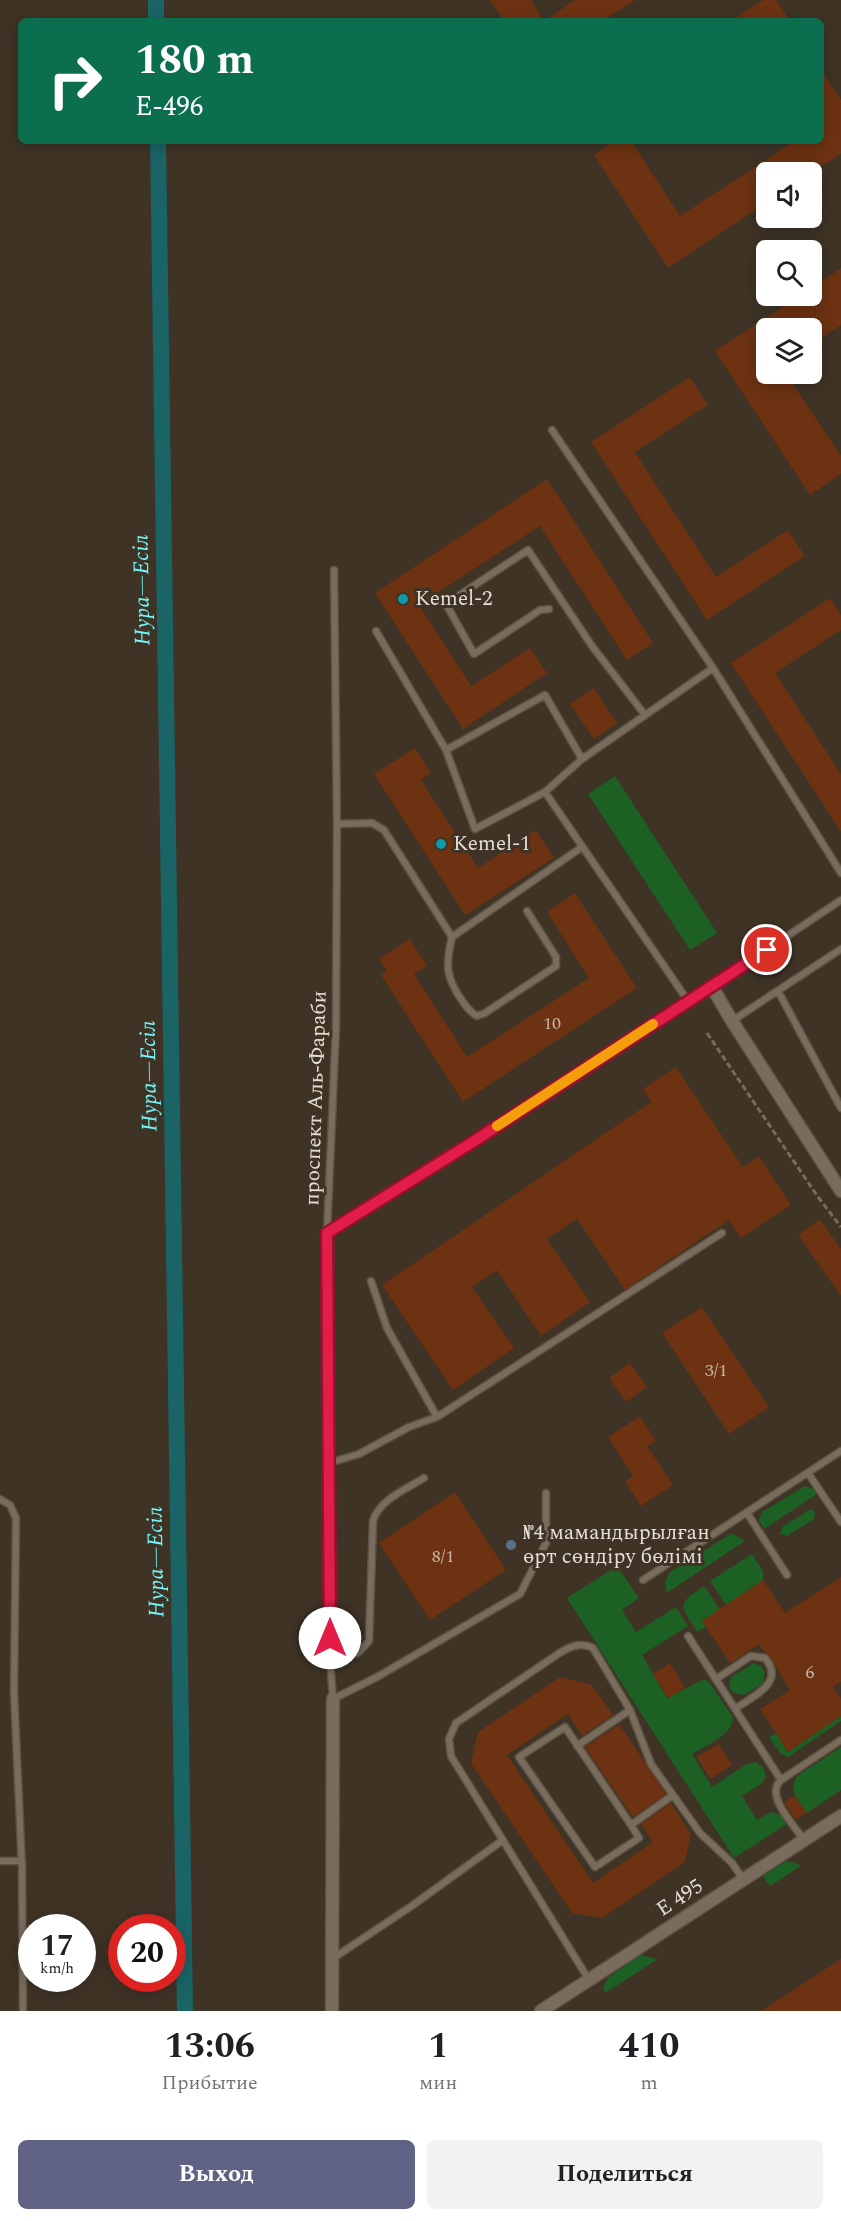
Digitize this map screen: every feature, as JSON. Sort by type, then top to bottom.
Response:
[{"type":"street","points":[[712,987],[841,1191]]},
{"type":"street","points":[[332,2011],[333,1699]]},
{"type":"street","name":"E 495","points":[[541,2011],[841,1816]]},
{"type":"lane","points":[[552,430],[713,668],[841,873]]},
{"type":"lane","points":[[549,609],[540,610],[474,654],[446,604],[528,550],[592,646],[645,715]]},
{"type":"lane","name":"проспект Аль-Фараби","points":[[333,1699],[330,1660],[327,1233],[336,1027],[337,824],[334,570]]},
{"type":"lane","points":[[376,631],[446,750],[475,829],[545,792],[582,759],[713,668]]},
{"type":"lane","points":[[446,750],[545,695],[582,759]]},
{"type":"lane","points":[[545,792],[688,1001]]},
{"type":"lane","points":[[337,824],[372,823],[384,830],[452,937]]},
{"type":"lane","points":[[527,911],[556,957],[555,966],[485,1013],[477,1016],[470,1013],[451,985],[447,957],[452,937],[582,847]]},
{"type":"lane","points":[[327,1233],[476,1140],[712,987],[841,900]]},
{"type":"lane","points":[[732,1021],[841,949]]},
{"type":"lane","points":[[778,991],[841,1108]]},
{"type":"lane","points":[[329,1463],[359,1454],[409,1427],[437,1417],[722,1233]]},
{"type":"lane","points":[[371,1281],[387,1328],[437,1417]]},
{"type":"lane","points":[[643,1581],[841,1451]]},
{"type":"lane","points":[[808,1473],[841,1522]]},
{"type":"lane","points":[[330,1660],[358,1653],[369,1641],[375,1512],[382,1504],[424,1478]]},
{"type":"lane","points":[[333,1699],[377,1677],[520,1594],[546,1543],[546,1493]]},
{"type":"lane","points":[[0,1499],[10,1505],[15,1518],[14,1693],[22,1861],[23,2011]]},
{"type":"lane","points":[[747,1513],[787,1575]]},
{"type":"lane","points":[[688,1636],[781,1780]]},
{"type":"lane","points":[[589,1980],[451,1756],[449,1739],[456,1723],[561,1652],[586,1644],[593,1648],[630,1710],[651,1764],[700,1833],[732,1863],[743,1880]]},
{"type":"lane","points":[[716,1679],[751,1656],[759,1655],[765,1658],[771,1666],[772,1676],[766,1687],[735,1708]]},
{"type":"lane","points":[[577,1746],[630,1710]]},
{"type":"lane","points":[[565,1727],[631,1825],[639,1838],[595,1867],[519,1757],[565,1727]]},
{"type":"lane","points":[[804,1840],[775,1797],[774,1790],[781,1780],[841,1740]]},
{"type":"lane","points":[[631,1825],[673,1795]]},
{"type":"lane","points":[[332,1959],[503,1840]]},
{"type":"lane","points":[[0,1861],[22,1861]]},
{"type":"path","points":[[708,1033],[818,1197],[841,1227]]},
{"type":"green space","points":[[615,776],[717,933],[690,950],[588,794]]},
{"type":"green space","points":[[805,1486],[814,1489],[817,1494],[764,1529],[759,1520],[762,1512]]},
{"type":"green space","points":[[811,1509],[815,1512],[814,1519],[787,1536],[780,1534],[782,1527]]},
{"type":"green space","points":[[732,1533],[745,1541],[667,1593],[665,1582],[670,1572]]},
{"type":"green space","points":[[752,1554],[763,1571],[763,1580],[726,1605],[710,1581]]},
{"type":"green space","points":[[617,1566],[639,1598],[622,1610],[636,1632],[676,1607],[688,1626],[642,1655],[667,1698],[704,1679],[709,1682],[733,1717],[729,1729],[724,1734],[692,1754],[712,1787],[747,1764],[756,1762],[764,1768],[766,1778],[742,1796],[757,1820],[771,1812],[781,1815],[787,1824],[734,1858],[567,1598]]},
{"type":"green space","points":[[704,1586],[720,1609],[702,1621],[706,1627],[697,1632],[684,1606],[688,1597]]},
{"type":"green space","points":[[754,1663],[761,1666],[765,1672],[763,1683],[744,1695],[733,1693],[729,1687],[731,1677]]},
{"type":"green space","points":[[841,1716],[841,1721],[788,1757],[781,1754],[769,1737],[776,1733],[788,1752]]},
{"type":"green space","points":[[841,1747],[841,1790],[807,1813],[794,1791],[794,1781],[797,1776]]},
{"type":"green space","points":[[786,1861],[802,1865],[770,1886],[763,1876]]},
{"type":"green space","points":[[640,1955],[658,1959],[605,1993],[603,1987],[609,1977]]},
{"type":"building","points":[[490,0],[531,0],[542,18],[502,18]]},
{"type":"building","points":[[575,0],[635,0],[608,18],[548,18]]},
{"type":"building","points":[[763,0],[776,0],[788,18],[736,18]]},
{"type":"building","points":[[824,74],[841,100],[841,154],[822,166],[822,162],[763,162],[790,144],[824,144]]},
{"type":"building","points":[[610,144],[633,144],[680,216],[756,166],[756,210],[668,268],[594,155]]},
{"type":"building","points":[[841,268],[841,325],[822,337],[822,318],[766,318],[785,306],[822,306],[822,281]]},
{"type":"building","points":[[756,324],[756,384],[793,384],[841,456],[841,474],[810,495],[715,351]]},
{"type":"building","points":[[690,377],[708,405],[635,452],[716,577],[788,530],[805,556],[707,620],[591,442]]},
{"type":"building","name":"Kemel-2","points":[[547,479],[653,643],[627,660],[540,526],[419,605],[471,686],[530,648],[547,673],[463,729],[375,593]]},
{"type":"building","points":[[830,598],[841,615],[841,630],[775,673],[841,774],[841,832],[731,663]]},
{"type":"building","points":[[594,688],[617,723],[594,739],[570,704]]},
{"type":"building","name":"Kemel-1","points":[[415,748],[431,773],[421,780],[478,868],[536,830],[554,858],[465,915],[374,774]]},
{"type":"building","points":[[575,893],[637,988],[463,1102],[381,975],[387,971],[379,959],[410,939],[427,966],[414,974],[467,1057],[589,978],[547,912]]},
{"type":"building","points":[[676,1067],[743,1167],[759,1156],[791,1205],[741,1238],[729,1220],[625,1290],[577,1219],[547,1239],[590,1302],[541,1336],[497,1270],[472,1287],[514,1348],[453,1390],[382,1285],[651,1102],[643,1089]]},
{"type":"building","points":[[820,1219],[841,1249],[841,1296],[798,1235]]},
{"type":"building","points":[[702,1307],[769,1407],[729,1434],[662,1333]]},
{"type":"building","points":[[630,1363],[647,1387],[626,1402],[609,1378]]},
{"type":"building","points":[[640,1416],[656,1441],[647,1446],[673,1485],[641,1506],[625,1481],[633,1476],[608,1437]]},
{"type":"building","points":[[455,1492],[506,1570],[430,1620],[379,1543]]},
{"type":"building","points":[[841,1577],[841,1682],[833,1687],[841,1699],[841,1716],[788,1752],[760,1709],[790,1690],[769,1655],[759,1644],[730,1663],[702,1621],[763,1580],[785,1613]]},
{"type":"building","points":[[670,1663],[685,1688],[668,1698],[653,1674]]},
{"type":"building","points":[[560,1677],[592,1685],[613,1715],[582,1736],[568,1714],[507,1755],[593,1883],[653,1842],[641,1824],[671,1803],[691,1834],[685,1862],[602,1918],[572,1913],[471,1763],[478,1732]]},
{"type":"building","points":[[619,1724],[666,1794],[633,1817],[585,1747]]},
{"type":"building","points":[[719,1744],[732,1765],[710,1779],[697,1757]]},
{"type":"building","points":[[795,1796],[807,1813],[796,1820],[784,1802]]},
{"type":"building","points":[[841,1959],[841,2011],[761,2011]]},
{"type":"waterway","name":"Нура—Есіл","points":[[156,0],[156,18]]},
{"type":"waterway","name":"Нура—Есіл","points":[[158,144],[185,2011]]},
{"type":"slow traffic","points":[[497,1126],[653,1024]]},
{"type":"place","name":"Kemel-2","points":[[403,599]]},
{"type":"place","name":"Kemel-1","points":[[441,844]]},
{"type":"place","name":"№4 мамандырылған өрт сөндіру бөлімі","points":[[511,1545]]},
{"type":"route","points":[[330,1638],[327,1233],[476,1140],[767,950]]}]
